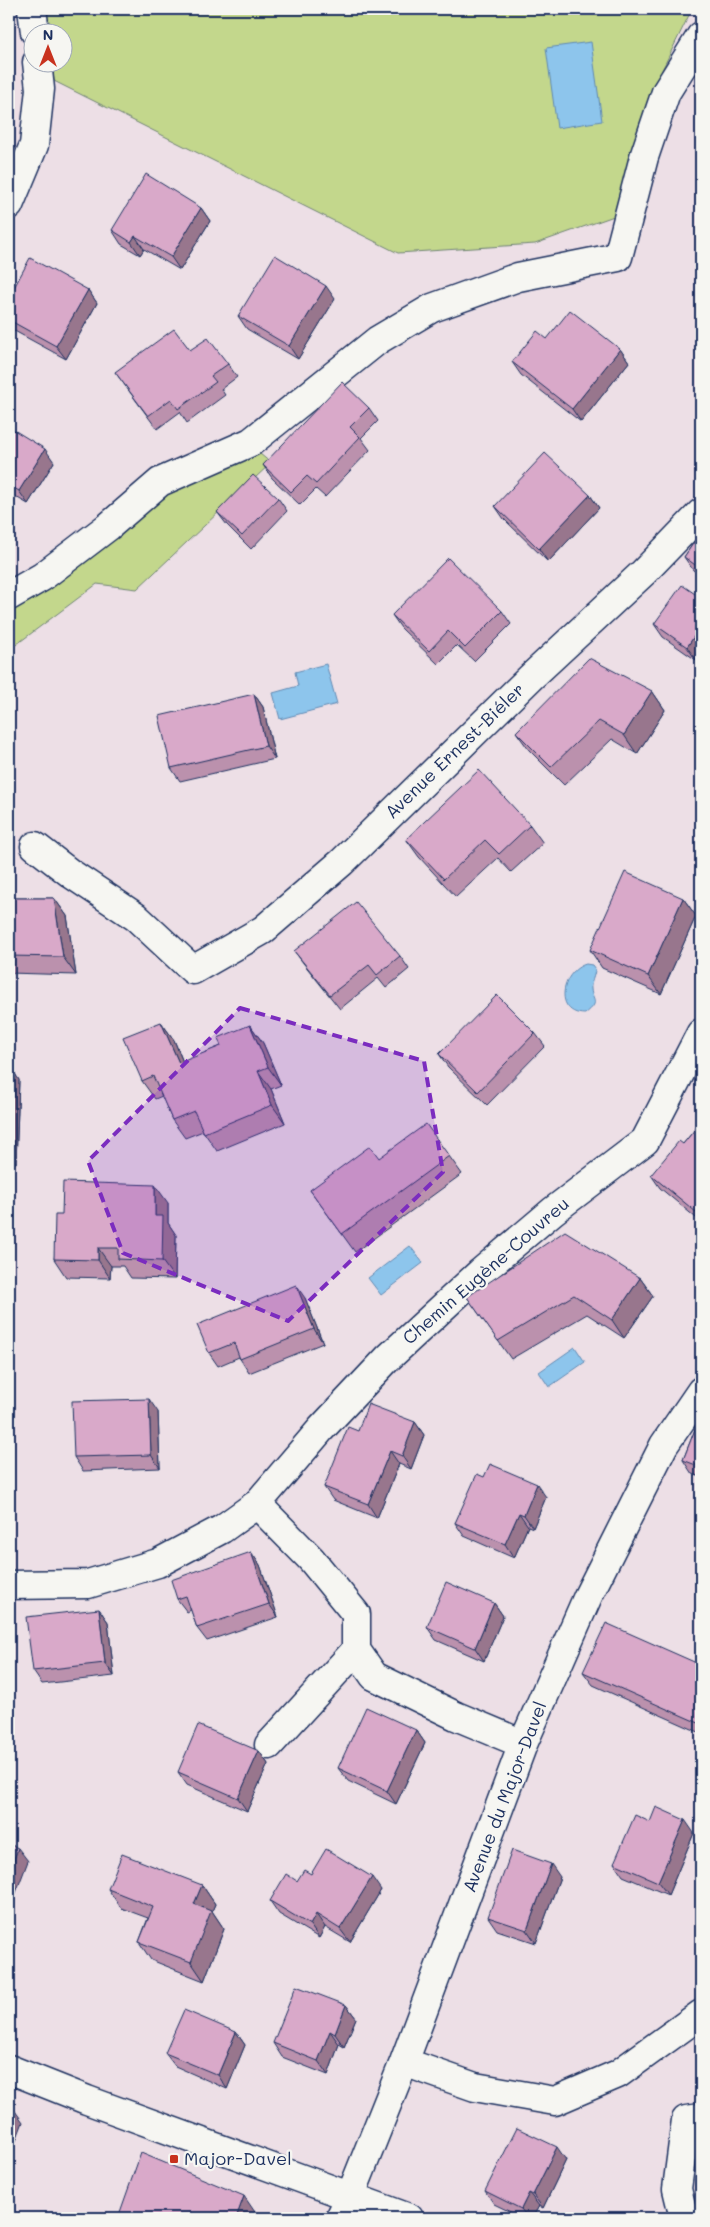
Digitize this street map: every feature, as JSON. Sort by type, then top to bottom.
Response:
[{"type":"street","points":[[32,9],[34,22]]},
{"type":"street","points":[[9,596],[42,577],[109,526],[160,482],[251,442],[378,340],[432,308],[518,277],[618,258],[644,157],[666,92],[701,36]]},
{"type":"street","points":[[9,205],[34,145],[40,89],[38,72]]},
{"type":"street","name":"Avenue Ernest-Biéler","points":[[35,846],[136,917],[193,970],[263,930],[342,862],[531,676],[644,572],[701,513]]},
{"type":"street","name":"Chemin Eugène-Couvreu","points":[[9,1585],[88,1584],[158,1563],[222,1529],[257,1504],[321,1430],[388,1358],[481,1272],[553,1211],[645,1141],[701,1033]]},
{"type":"street","name":"Avenue du Major-Davel","points":[[345,2208],[404,2062],[523,1744],[588,1596],[664,1444],[701,1390]]},
{"type":"street","points":[[257,1504],[311,1559],[356,1614],[356,1650],[374,1676],[456,1716],[523,1744]]},
{"type":"street","points":[[270,1745],[356,1650]]},
{"type":"street","points":[[404,2062],[475,2087],[555,2101],[618,2074],[701,2014]]},
{"type":"street","points":[[9,2069],[345,2208],[409,2218]]},
{"type":"street","points":[[684,2218],[677,2189],[686,2120],[701,2118]]},
{"type":"highlighted area","points":[[240,1008],[424,1061],[443,1172],[288,1321],[123,1253],[88,1161]]},
{"type":"green space","points":[[47,9],[692,9],[662,70],[614,216],[535,244],[398,253],[54,81],[53,72],[72,72],[72,22],[48,22]]},
{"type":"green space","points":[[254,449],[271,463],[137,589],[97,584],[9,650],[9,602],[161,493]]},
{"type":"water","points":[[591,42],[602,121],[557,128],[546,48]]},
{"type":"water","points":[[326,664],[337,704],[280,719],[273,693],[298,686],[295,672]]},
{"type":"water","points":[[586,964],[592,965],[595,969],[591,987],[594,1004],[585,1014],[575,1012],[568,1007],[564,992],[566,983],[571,975],[577,968]]},
{"type":"water","points":[[410,1246],[423,1263],[381,1295],[368,1278]]},
{"type":"water","points":[[575,1347],[585,1362],[549,1387],[539,1372]]},
{"type":"building","points":[[146,174],[201,208],[171,257],[135,236],[131,242],[112,230]]},
{"type":"building","points":[[275,255],[326,286],[289,346],[238,316]]},
{"type":"building","points":[[30,258],[88,290],[56,346],[9,320],[9,297]]},
{"type":"building","points":[[570,310],[620,349],[572,409],[512,362],[537,331],[547,339]]},
{"type":"building","points":[[174,329],[190,350],[208,338],[228,364],[211,376],[216,382],[178,409],[171,399],[148,416],[115,372]]},
{"type":"building","points":[[342,382],[369,408],[350,427],[360,437],[316,484],[307,476],[291,492],[263,465]]},
{"type":"building","points":[[9,427],[45,449],[19,491],[9,485]]},
{"type":"building","points":[[545,453],[590,495],[539,549],[495,506]]},
{"type":"building","points":[[253,475],[278,498],[242,536],[217,512]]},
{"type":"building","points":[[701,532],[701,569],[684,557]]},
{"type":"building","points":[[448,558],[502,611],[465,648],[448,631],[429,651],[392,615]]},
{"type":"building","points":[[682,585],[701,598],[701,626],[687,647],[654,624]]},
{"type":"building","points":[[589,658],[652,691],[624,735],[599,721],[551,767],[516,732]]},
{"type":"building","points":[[254,694],[266,746],[171,768],[159,716]]},
{"type":"building","points":[[479,770],[530,825],[499,854],[485,840],[444,879],[406,839]]},
{"type":"building","points":[[625,872],[683,898],[648,976],[590,950]]},
{"type":"building","points":[[9,898],[54,898],[63,957],[9,956]]},
{"type":"building","points":[[356,902],[400,956],[377,975],[369,965],[330,995],[294,951]]},
{"type":"building","points":[[497,995],[535,1033],[478,1092],[439,1054]]},
{"type":"building","points":[[161,1022],[179,1063],[221,1046],[218,1038],[250,1025],[268,1067],[258,1071],[272,1105],[204,1133],[194,1111],[172,1120],[153,1076],[142,1081],[123,1037]]},
{"type":"building","points":[[701,1122],[701,1206],[696,1212],[651,1175],[679,1141],[683,1144]]},
{"type":"building","points":[[426,1124],[449,1156],[342,1234],[310,1190],[370,1146],[379,1158]]},
{"type":"building","points":[[63,1182],[155,1185],[155,1216],[163,1216],[162,1261],[118,1259],[118,1248],[98,1248],[98,1260],[54,1259],[55,1215],[62,1215]]},
{"type":"building","points":[[565,1231],[640,1278],[612,1320],[574,1295],[498,1341],[467,1297]]},
{"type":"building","points":[[296,1285],[314,1329],[240,1359],[234,1343],[209,1353],[197,1325]]},
{"type":"building","points":[[149,1399],[151,1455],[74,1457],[72,1401]]},
{"type":"building","points":[[368,1404],[415,1422],[402,1456],[390,1451],[368,1504],[324,1487],[348,1427],[358,1431]]},
{"type":"building","points":[[701,1414],[701,1467],[683,1460]]},
{"type":"building","points":[[490,1464],[537,1484],[524,1515],[519,1513],[505,1544],[455,1523],[477,1474],[484,1477]]},
{"type":"building","points":[[251,1552],[269,1604],[197,1628],[186,1596],[177,1599],[171,1580]]},
{"type":"building","points":[[446,1582],[494,1603],[475,1648],[427,1627]]},
{"type":"building","points":[[99,1609],[105,1663],[33,1671],[26,1617]]},
{"type":"building","points":[[606,1623],[701,1665],[701,1724],[583,1672]]},
{"type":"building","points":[[366,1707],[416,1730],[387,1791],[338,1768]]},
{"type":"building","points":[[198,1725],[259,1751],[238,1798],[178,1772]]},
{"type":"building","points":[[656,1807],[685,1820],[658,1882],[614,1863],[635,1815],[650,1822]]},
{"type":"building","points":[[9,1844],[18,1848],[9,1873]]},
{"type":"building","points":[[326,1849],[372,1877],[340,1929],[316,1914],[310,1925],[270,1901],[286,1874],[297,1881],[304,1870],[311,1874]]},
{"type":"building","points":[[512,1850],[551,1864],[527,1930],[488,1917]]},
{"type":"building","points":[[122,1854],[202,1885],[194,1904],[211,1911],[191,1962],[139,1942],[153,1907],[108,1889]]},
{"type":"building","points":[[296,1986],[346,2005],[335,2034],[330,2031],[318,2061],[273,2043]]},
{"type":"building","points":[[184,2010],[236,2032],[218,2075],[165,2053]]},
{"type":"building","points":[[517,2128],[557,2147],[533,2195],[529,2193],[521,2209],[485,2191]]},
{"type":"building","points":[[141,2153],[244,2196],[236,2218],[128,2218],[119,2215]]},
{"type":"place","name":"Major-Davel","points":[[174,2159]]}]
